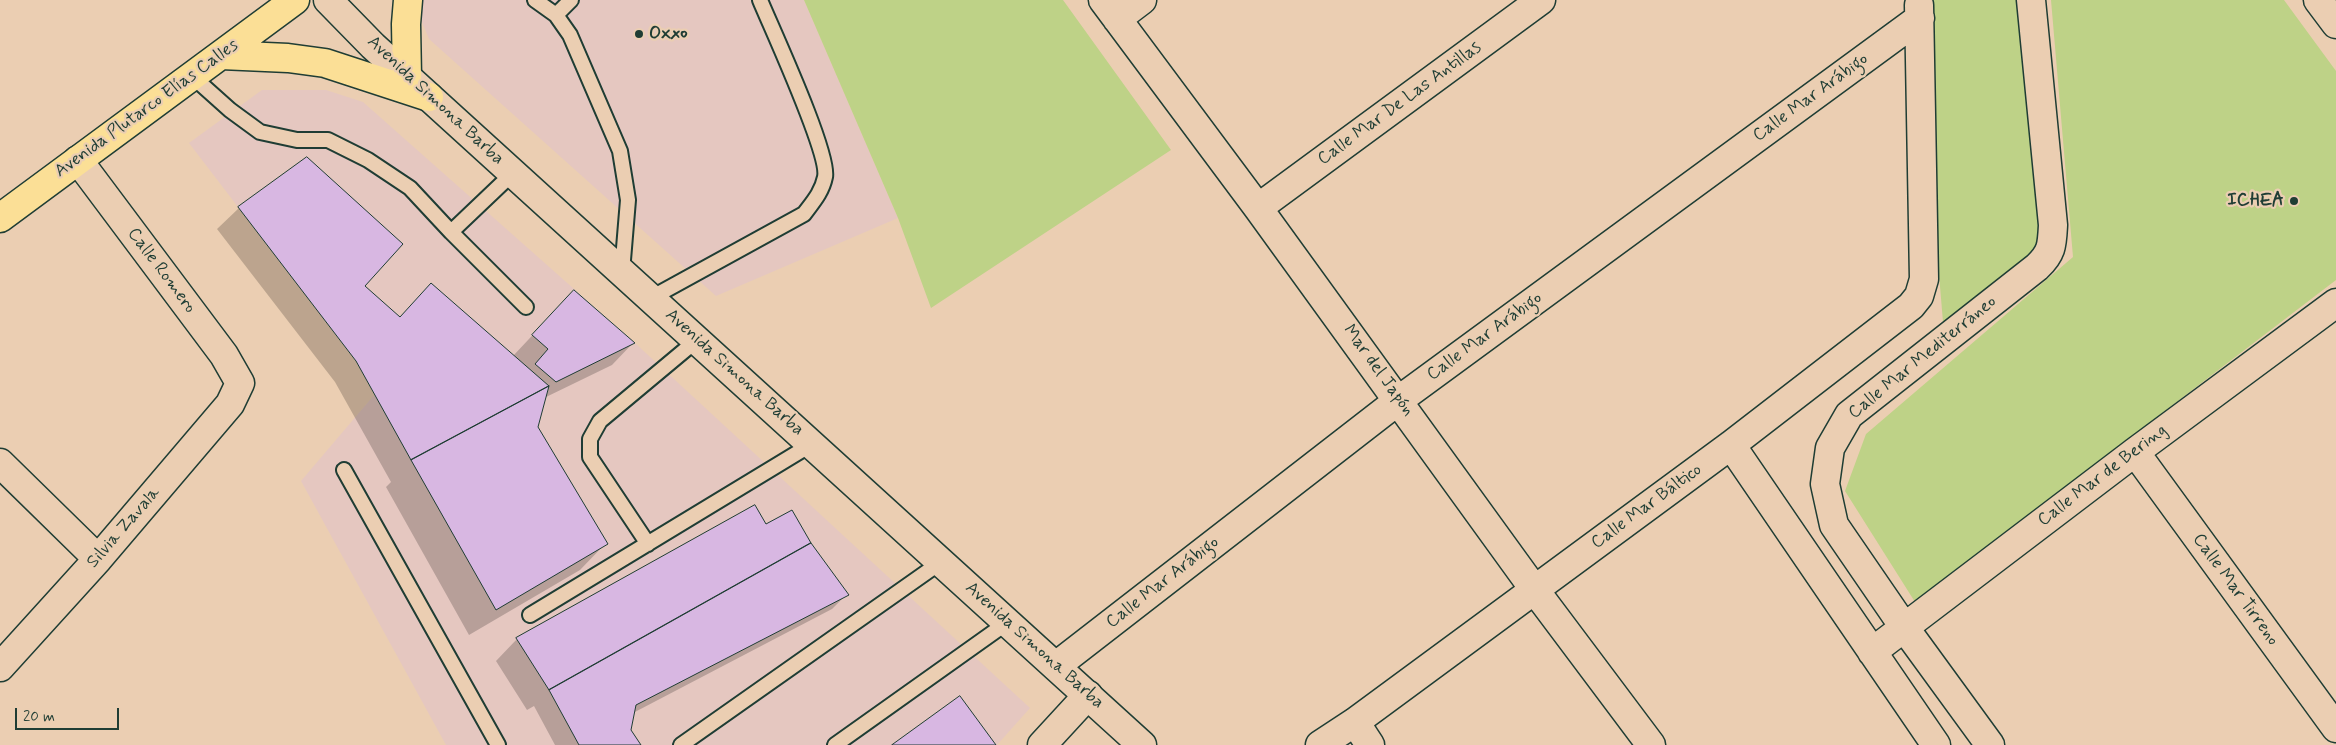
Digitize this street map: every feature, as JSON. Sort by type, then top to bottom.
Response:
[{"type":"main road","name":"Avenida Plutarco Elías Calles","points":[[0,218],[295,0]]},
{"type":"main road","points":[[407,77],[406,24],[408,0]]},
{"type":"main road","points":[[221,55],[288,58],[325,63],[429,97]]},
{"type":"street","name":"Avenida Simona Barba","points":[[328,0],[407,77],[1142,745]]},
{"type":"street","points":[[1110,10],[1142,0]]},
{"type":"street","name":"Calle Mar De Las Antillas","points":[[1258,208],[1541,0]]},
{"type":"street","name":"Calle Mar Mediterráneo","points":[[1990,745],[1904,627],[1834,525],[1825,484],[1830,448],[1849,415],[2049,255],[2052,246],[2053,225],[2032,0]]},
{"type":"street","points":[[2318,0],[2336,24]]},
{"type":"street","name":"Calle Mar Báltico","points":[[1320,745],[1355,722],[1731,445],[1899,317],[1919,296],[1924,279],[1919,9]]},
{"type":"street","name":"Calle Mar Arábigo","points":[[1056,666],[1399,400],[1919,9]]},
{"type":"street","name":"Mar del Japón","points":[[1110,10],[1258,208],[1399,400],[1534,589],[1651,745]]},
{"type":"street","name":"Calle Romero","points":[[78,160],[224,355],[240,384]]},
{"type":"street","name":"Calle Mar de Bering","points":[[1872,652],[2135,452],[2336,304]]},
{"type":"street","name":"Silvia Zavala","points":[[0,668],[98,559],[230,404],[240,384]]},
{"type":"street","points":[[1731,445],[1930,737],[1961,705]]},
{"type":"street","name":"Calle Mar Tirreno","points":[[2135,452],[2336,728]]},
{"type":"street","points":[[0,463],[98,559]]},
{"type":"street","points":[[1042,745],[1088,696]]},
{"type":"street","points":[[1355,722],[1370,745]]},
{"type":"lane","points":[[535,0],[556,15],[570,36],[620,151],[628,200],[622,272]]},
{"type":"lane","points":[[556,15],[571,0]]},
{"type":"lane","points":[[651,298],[804,214],[818,198],[826,176],[823,157],[760,0]]},
{"type":"lane","points":[[192,76],[230,110],[260,132],[297,140],[328,140],[368,160],[410,188],[450,232],[526,307]]},
{"type":"lane","points":[[450,232],[513,173]]},
{"type":"lane","points":[[648,544],[590,457],[590,439],[600,421],[697,340]]},
{"type":"lane","points":[[530,615],[812,444]]},
{"type":"lane","points":[[344,470],[498,745]]},
{"type":"lane","points":[[681,745],[941,562]]},
{"type":"lane","points":[[835,745],[1008,622]]},
{"type":"shaded area","points":[[422,0],[804,0],[898,218],[716,296],[429,39],[422,22]]},
{"type":"shaded area","points":[[262,90],[326,90],[363,102],[635,343],[1030,708],[997,745],[446,745],[301,481],[375,394],[356,361],[189,143]]},
{"type":"green space","points":[[804,0],[1063,0],[1171,150],[931,308],[898,218]]},
{"type":"green space","points":[[1916,0],[2025,0],[2051,250],[1943,322]]},
{"type":"green space","points":[[2051,0],[2284,0],[2336,71],[2336,280],[1915,602],[1845,491],[1866,434],[2073,257]]},
{"type":"building","points":[[307,157],[403,244],[365,286],[400,317],[431,283],[549,386],[411,460],[356,361],[238,207]]},
{"type":"building","points":[[574,290],[635,343],[556,382],[535,364],[548,349],[532,335]]},
{"type":"building","points":[[549,386],[538,427],[608,544],[496,610],[411,460]]},
{"type":"building","points":[[755,505],[766,524],[792,510],[811,543],[549,690],[516,638]]},
{"type":"building","points":[[811,543],[849,595],[636,705],[631,730],[641,745],[579,745],[549,690]]},
{"type":"building","points":[[960,696],[996,745],[892,745]]},
{"type":"place","name":"Oxxo","points":[[639,34]]},
{"type":"place","name":"ICHEA","points":[[2294,201]]}]
